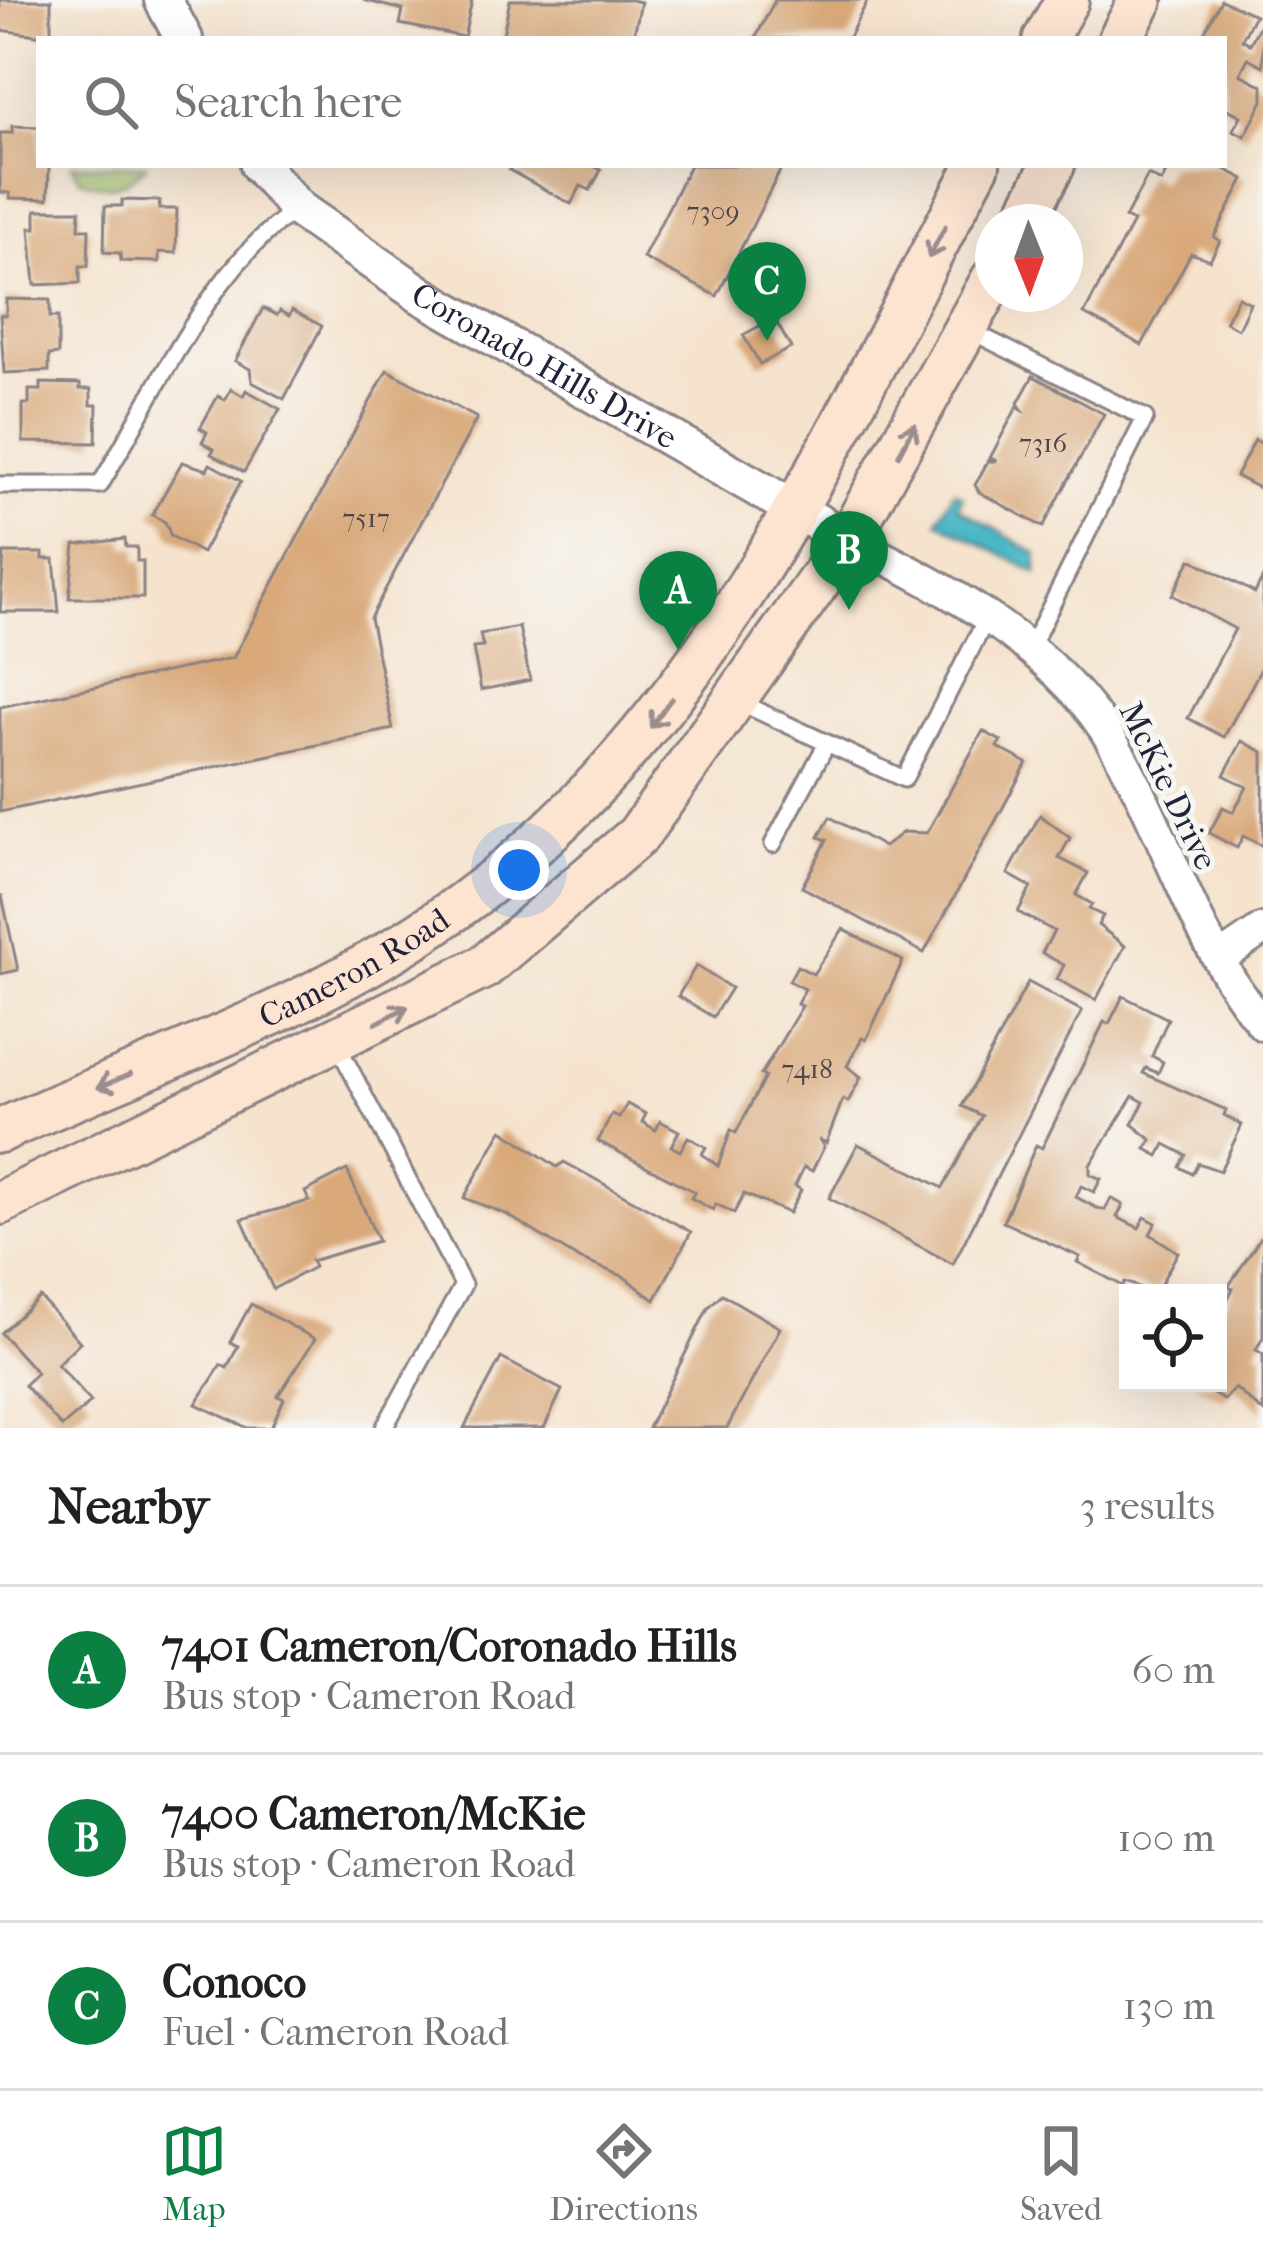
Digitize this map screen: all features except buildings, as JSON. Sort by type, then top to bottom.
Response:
[{"type":"main road","points":[[1047,36],[1067,0]]},
{"type":"main road","points":[[1122,36],[1141,0]]},
{"type":"main road","name":"Cameron Road","points":[[0,1131],[221,1036],[433,925],[528,853],[640,742],[723,628],[794,510],[976,168]]},
{"type":"main road","points":[[1032,204],[1051,168]]},
{"type":"main road","name":"Cameron Road","points":[[0,1203],[337,1043],[484,967],[638,835],[848,540],[975,312]]},
{"type":"main road","points":[[221,1036],[249,1085]]},
{"type":"street","points":[[163,0],[182,36]]},
{"type":"street","name":"Coronado Hills Drive","points":[[262,168],[298,208],[421,295],[848,540]]},
{"type":"street","name":"McKie Drive","points":[[848,540],[987,618],[1078,691],[1115,746],[1184,898],[1263,1025]]},
{"type":"street","points":[[1220,959],[1263,929]]},
{"type":"lane","points":[[0,485],[100,485],[217,293],[265,230],[298,208]]},
{"type":"lane","points":[[967,328],[1145,418],[1029,650]]},
{"type":"lane","points":[[736,700],[904,779],[987,618]]},
{"type":"lane","points":[[773,844],[827,743]]},
{"type":"lane","points":[[337,1043],[463,1285],[384,1428]]},
{"type":"green space","points":[[74,168],[143,168],[124,183],[107,186],[80,179]]},
{"type":"water","points":[[954,491],[963,496],[958,507],[1037,554],[1037,573],[938,521]]},
{"type":"place","name":"Conoco","points":[[767,341]]},
{"type":"place","name":"7400 Cameron/McKie","points":[[849,610]]},
{"type":"place","name":"7401 Cameron/Coronado Hills","points":[[678,650]]}]
